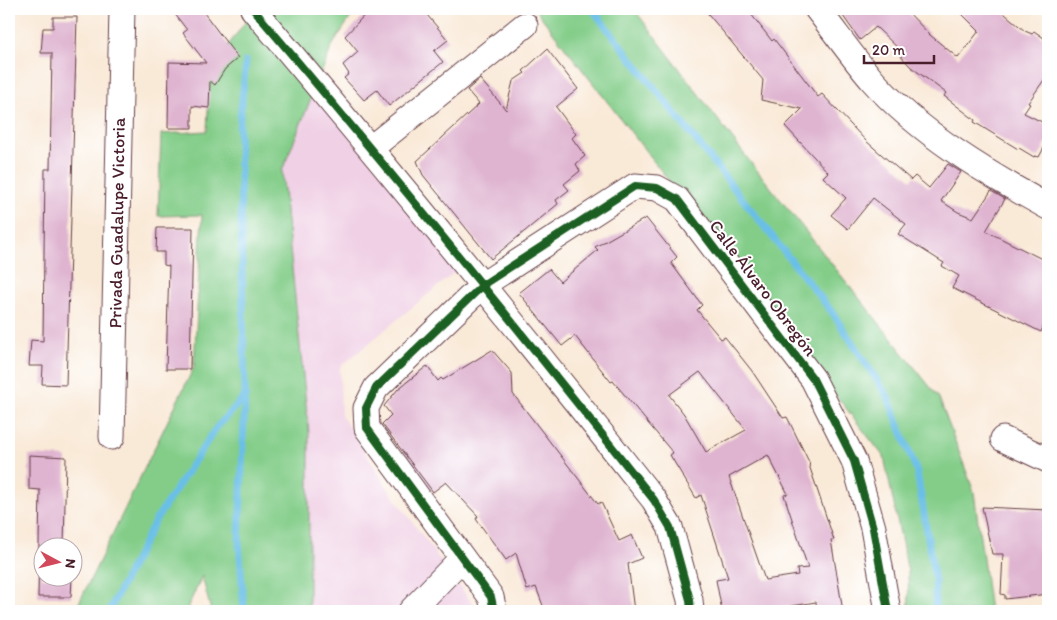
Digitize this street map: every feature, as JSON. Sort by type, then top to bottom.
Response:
[{"type":"street","name":"Privada Guadalupe Victoria","points":[[112,437],[122,9]]},
{"type":"street","points":[[253,9],[372,148],[484,284],[654,500],[670,527],[690,600],[691,611]]},
{"type":"street","points":[[817,9],[874,82],[915,120],[970,161],[1048,207]]},
{"type":"street","points":[[372,148],[525,25]]},
{"type":"street","name":"Calle Álvaro Obregón","points":[[494,611],[491,597],[367,428],[366,408],[376,388],[484,284],[635,186],[657,188],[677,199],[813,378],[854,461],[873,528],[888,611]]},
{"type":"street","points":[[1003,439],[1048,460]]},
{"type":"street","points":[[411,611],[462,558]]},
{"type":"shaded area","points":[[313,94],[461,267],[340,367],[341,415],[391,493],[478,611],[308,611],[282,171]]},
{"type":"green space","points":[[255,9],[356,9],[332,46],[282,171],[309,433],[309,611],[211,611],[202,576],[186,611],[75,611],[194,367],[202,215],[158,216],[161,134],[207,131],[210,70]]},
{"type":"green space","points":[[535,9],[634,9],[744,154],[939,398],[974,492],[990,611],[909,611],[908,572],[884,457]]},
{"type":"building","points":[[171,9],[201,9],[238,58],[225,69],[215,85],[210,81],[209,108],[192,106],[192,128],[168,128],[169,62],[206,63],[183,33],[187,30]]},
{"type":"building","points":[[370,9],[422,9],[448,40],[434,51],[443,62],[389,106],[377,90],[364,100],[344,78],[349,74],[343,65],[358,52],[345,36]]},
{"type":"building","points":[[704,9],[747,9],[772,41],[774,39],[818,97],[822,94],[866,141],[911,180],[915,176],[929,188],[948,164],[961,172],[941,201],[958,212],[973,218],[991,191],[1005,199],[986,231],[1048,262],[1048,316],[1041,332],[952,288],[959,276],[942,266],[944,263],[898,234],[906,224],[873,198],[848,229],[831,215],[846,198],[823,177],[828,172],[785,126],[802,109],[761,100],[763,80]]},
{"type":"building","points":[[838,9],[869,9],[874,14],[880,9],[905,9],[930,35],[958,58],[979,31],[957,9],[999,9],[1025,31],[1032,34],[1034,31],[1048,41],[1048,74],[1028,103],[1030,104],[1024,113],[1048,125],[1048,140],[1039,157],[1034,157],[1018,149],[974,122],[975,120],[944,96],[946,93],[911,67],[898,53],[901,51],[876,27],[860,40]]},
{"type":"building","points":[[53,17],[77,17],[66,385],[42,384],[43,366],[29,366],[31,340],[43,341],[45,169],[50,169],[52,53],[41,53],[43,28],[53,28]]},
{"type":"building","points":[[547,49],[578,89],[556,107],[576,134],[572,138],[585,156],[576,164],[580,171],[564,184],[569,190],[556,200],[558,204],[491,259],[423,175],[417,161],[479,104],[467,90],[480,79],[506,110],[513,81],[525,73],[523,71]]},
{"type":"building","points":[[646,218],[677,257],[671,263],[702,305],[697,310],[721,339],[725,337],[752,371],[783,418],[787,417],[810,464],[834,540],[831,540],[843,611],[817,611],[816,602],[774,609],[774,611],[722,611],[716,580],[728,578],[701,495],[696,498],[670,455],[673,453],[613,381],[611,382],[575,336],[562,346],[519,293],[549,269],[560,282],[598,250],[595,247]],"holes":[[[700,372],[746,430],[706,452],[684,414],[669,395]],[[768,455],[788,494],[784,495],[808,568],[797,569],[798,575],[765,580],[729,477]]]},
{"type":"building","points":[[157,228],[193,228],[190,369],[166,369],[169,266],[164,265],[164,252],[156,252]]},
{"type":"building","points":[[492,350],[512,373],[513,394],[598,504],[601,502],[619,541],[632,535],[642,558],[628,564],[634,611],[545,611],[536,587],[527,590],[516,553],[506,560],[476,519],[478,516],[446,482],[433,492],[382,424],[391,415],[384,406],[398,389],[427,366],[438,381],[441,378],[443,380]]},
{"type":"building","points":[[29,455],[66,457],[64,538],[39,538],[40,490],[29,489]]},
{"type":"building","points":[[982,507],[1048,510],[1048,594],[1005,599],[1005,595],[1001,594],[1003,554],[992,554]]},
{"type":"building","points":[[38,588],[71,588],[71,597],[38,597]]},
{"type":"waterway","points":[[592,9],[832,312],[888,397],[917,472],[935,581],[935,611]]},
{"type":"waterway","points":[[244,611],[239,541],[245,396],[239,128],[246,61]]},
{"type":"waterway","points":[[109,611],[155,521],[216,428],[245,396]]},
{"type":"cycle path","points":[[253,9],[456,253],[654,500],[670,527],[690,600],[691,611]]},
{"type":"cycle path","points":[[494,611],[491,597],[367,428],[366,408],[376,388],[484,284],[635,186],[657,188],[677,199],[813,379],[854,461],[873,528],[888,611]]}]
